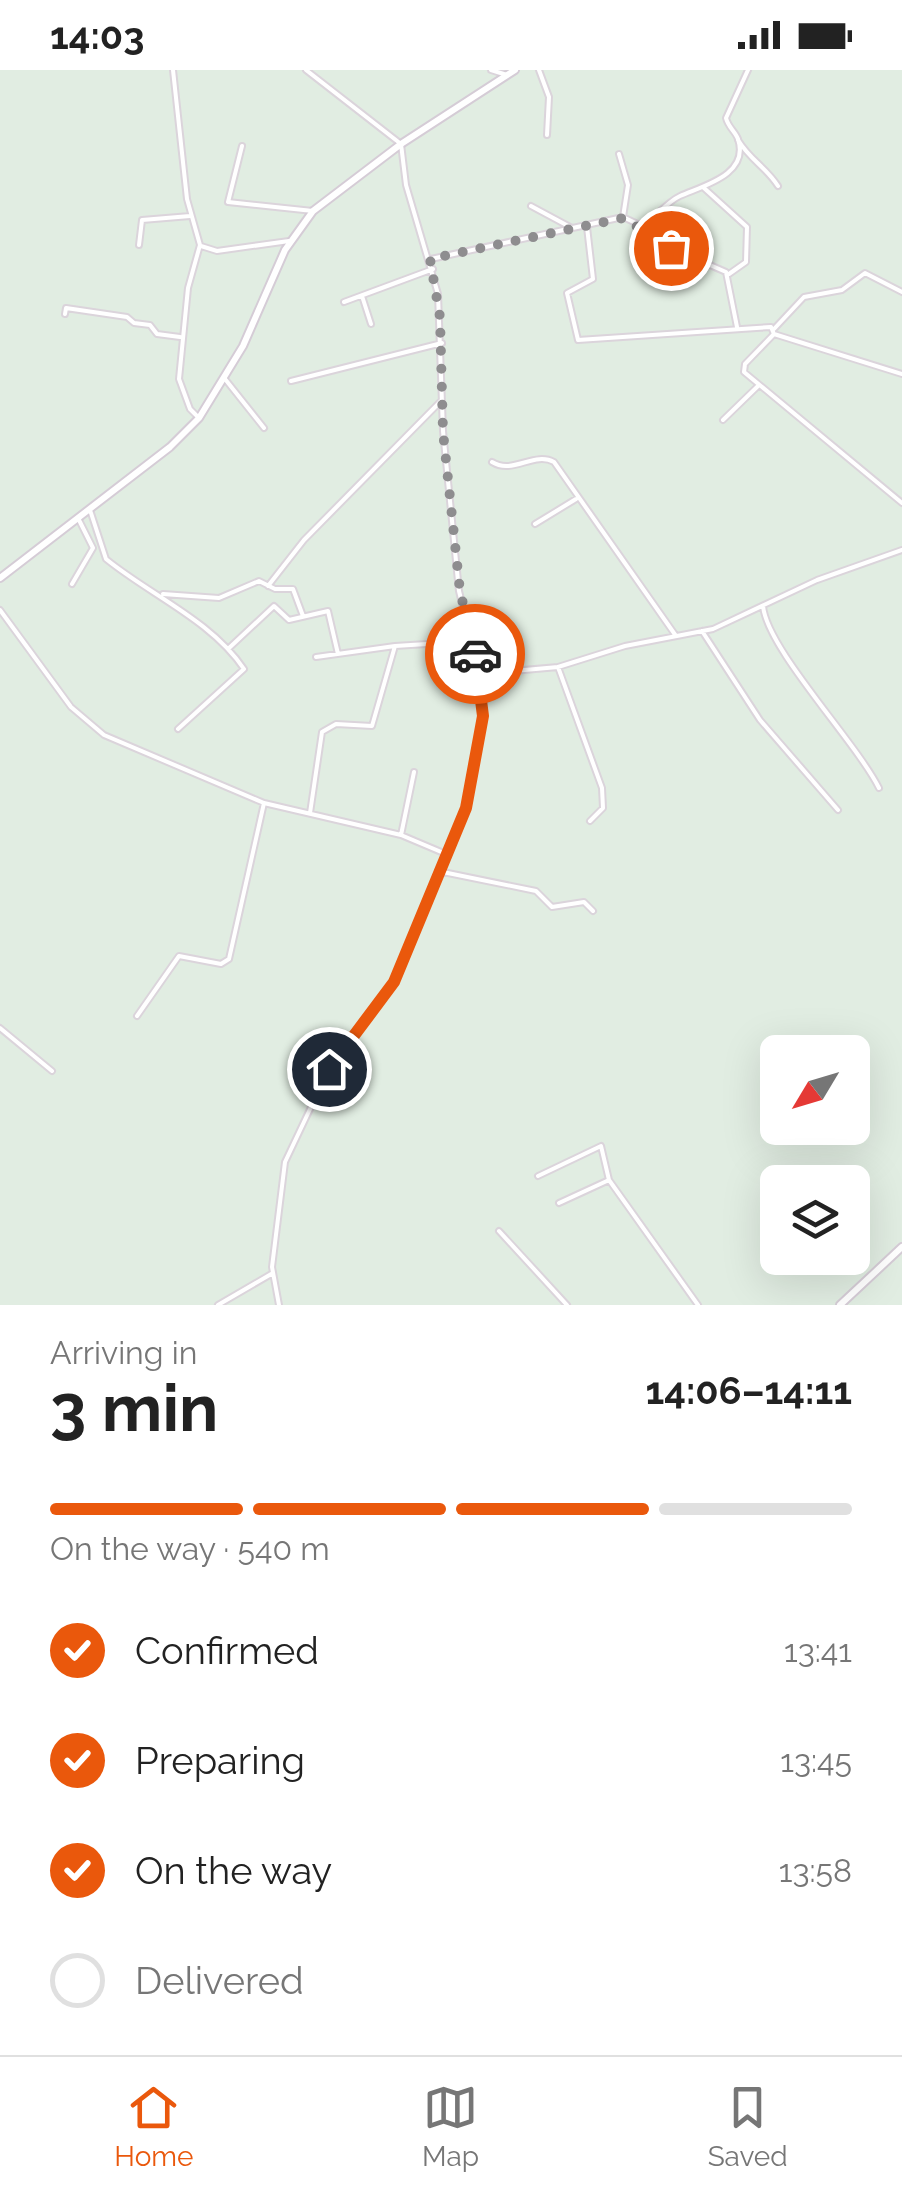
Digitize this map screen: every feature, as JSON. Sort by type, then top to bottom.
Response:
[{"type":"street","points":[[173,70],[190,216],[200,245],[180,337],[181,388],[200,418]]},
{"type":"street","points":[[279,1305],[272,1273],[279,1184],[294,1137],[329,1069],[394,982],[473,788],[483,716],[474,641],[460,591],[441,401],[442,343],[433,269],[406,185],[401,144],[306,70]]},
{"type":"street","points":[[491,70],[507,75]]},
{"type":"street","points":[[0,578],[79,520],[200,418],[225,379],[293,238],[313,211],[401,144],[515,70]]},
{"type":"street","points":[[539,70],[549,96],[547,135]]},
{"type":"street","points":[[748,70],[726,118],[750,160],[764,166],[778,186]]},
{"type":"street","points":[[642,226],[673,200],[703,188],[731,169],[738,140]]},
{"type":"street","points":[[242,146],[228,202],[313,211]]},
{"type":"street","points":[[619,154],[628,185],[623,218]]},
{"type":"street","points":[[703,188],[746,226],[746,262],[729,274]]},
{"type":"street","points":[[530,206],[572,228]]},
{"type":"street","points":[[139,244],[142,220],[190,216]]},
{"type":"street","points":[[430,259],[623,218],[642,226],[671,248],[729,274]]},
{"type":"street","points":[[587,228],[593,279],[567,293],[578,340],[737,327],[774,332],[902,374]]},
{"type":"street","points":[[200,245],[217,251],[248,244],[278,246],[293,238]]},
{"type":"street","points":[[344,302],[433,269]]},
{"type":"street","points":[[902,292],[864,273],[842,290],[804,296],[744,368],[758,386],[902,503]]},
{"type":"street","points":[[729,274],[737,327]]},
{"type":"street","points":[[362,296],[371,324]]},
{"type":"street","points":[[65,314],[66,308],[128,316],[134,323],[150,325],[157,334],[180,337]]},
{"type":"street","points":[[291,381],[442,343]]},
{"type":"street","points":[[225,379],[264,428]]},
{"type":"street","points":[[723,420],[758,386]]},
{"type":"street","points":[[268,586],[304,540],[441,401]]},
{"type":"street","points":[[492,462],[505,468],[551,459],[676,636]]},
{"type":"street","points":[[535,524],[576,499]]},
{"type":"street","points":[[90,509],[106,559]]},
{"type":"street","points":[[72,584],[90,558],[92,542],[79,520]]},
{"type":"street","points":[[478,669],[501,672],[558,668],[609,650],[702,631],[817,580],[902,550]]},
{"type":"street","points":[[90,558],[106,559],[162,594],[228,649],[243,672],[178,729]]},
{"type":"street","points":[[162,594],[218,598],[256,581],[295,590],[304,616]]},
{"type":"street","points":[[228,649],[270,606],[286,620],[330,613],[338,654]]},
{"type":"street","points":[[763,606],[768,626],[880,788]]},
{"type":"street","points":[[0,610],[70,706],[91,727],[264,803],[401,835],[446,854]]},
{"type":"street","points":[[702,631],[760,720],[838,810]]},
{"type":"street","points":[[316,656],[474,641]]},
{"type":"street","points":[[310,814],[322,732],[329,725],[372,726],[395,646]]},
{"type":"street","points":[[558,668],[602,788],[602,808],[590,821]]},
{"type":"street","points":[[401,835],[414,772]]},
{"type":"street","points":[[137,1016],[179,956],[221,964],[230,959],[264,803]]},
{"type":"street","points":[[438,870],[536,891],[552,907],[584,902],[593,911]]},
{"type":"street","points":[[0,1028],[52,1071]]},
{"type":"street","points":[[538,1176],[601,1146],[609,1180],[698,1305]]},
{"type":"street","points":[[559,1203],[609,1180]]},
{"type":"street","points":[[499,1231],[567,1305]]},
{"type":"street","points":[[840,1305],[902,1247]]},
{"type":"street","points":[[218,1305],[272,1273]]},
{"type":"way so far","points":[[475,654],[460,591],[443,432],[438,294],[430,259],[623,218],[642,226],[671,248]]},
{"type":"route","points":[[329,1069],[394,982],[466,808],[473,788],[483,716],[475,654]]}]
